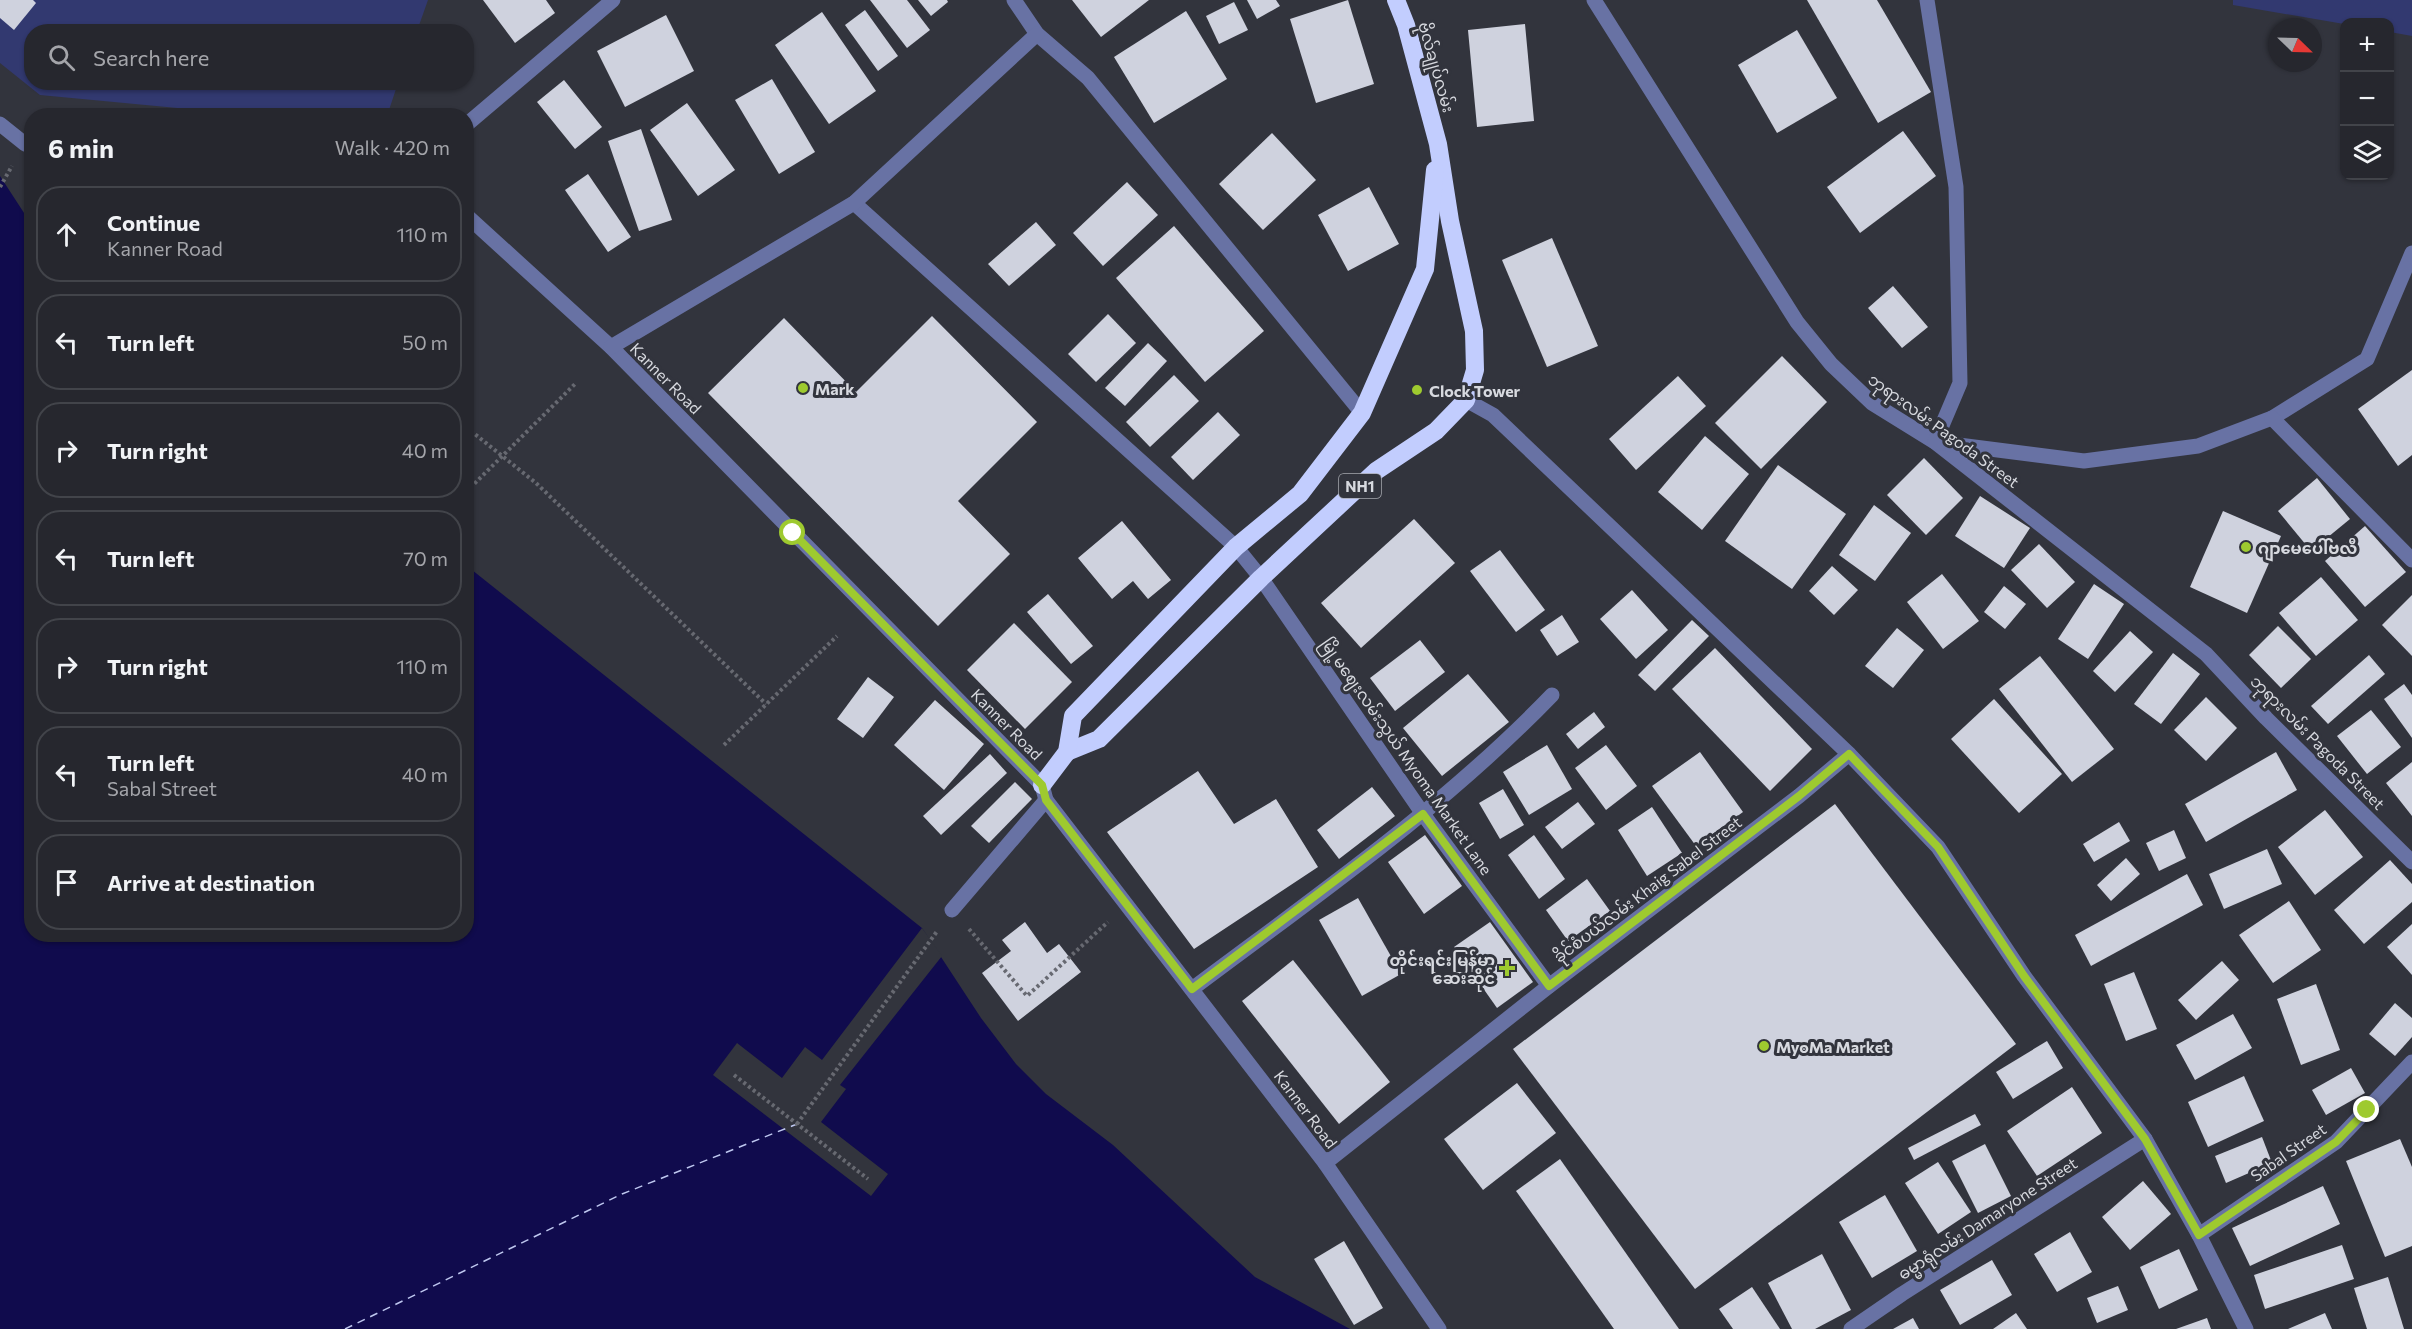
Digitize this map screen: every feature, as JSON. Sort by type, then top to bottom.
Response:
[{"type":"highway","name":"ဗိုလ်ချုပ်လမ်း","points":[[1396,0],[1438,144]]},
{"type":"highway","name":"NH1","points":[[1067,752],[1099,739],[1261,578],[1376,471],[1436,431],[1466,400],[1475,370],[1474,331],[1450,221],[1438,144]]},
{"type":"highway","name":"NH1","points":[[1044,792],[1067,752],[1073,716],[1236,547],[1300,494],[1362,412],[1425,269],[1438,144]]},
{"type":"street","points":[[474,117],[613,0]]},
{"type":"street","points":[[1014,0],[1037,34],[1088,78],[1362,412]]},
{"type":"street","name":"ဘုရားလမ်း Pagoda Street","points":[[1594,0],[1797,322],[1831,364],[1872,404],[1935,442],[2206,654],[2266,718],[2412,862]]},
{"type":"street","points":[[1927,0],[1956,187],[1960,383],[1935,442],[2084,461],[2198,446],[2272,418],[2367,359],[2412,253]]},
{"type":"street","points":[[611,347],[854,203],[1037,34]]},
{"type":"street","points":[[0,124],[24,143]]},
{"type":"street","name":"မြို့မဈေးလမ်းသွယ် Myoma Market Lane","points":[[854,203],[1236,547],[1261,578],[1423,814],[1549,986]]},
{"type":"street","name":"Kanner Road","points":[[474,222],[611,347],[1044,792],[1127,905],[1325,1164],[1439,1329]]},
{"type":"street","points":[[1466,400],[1492,415],[1849,754],[1938,847],[2024,976],[2145,1139],[2199,1235],[2246,1329]]},
{"type":"street","points":[[2272,418],[2412,560]]},
{"type":"street","points":[[1192,989],[1423,814],[1511,737],[1552,695]]},
{"type":"street","name":"ခိုင်စံပယ်လမ်း Khaig Sabel Street","points":[[1325,1164],[1549,986],[1799,796],[1849,754]]},
{"type":"street","points":[[952,910],[1044,792]]},
{"type":"street","name":"Sabal Street","points":[[2199,1235],[2336,1142],[2412,1062]]},
{"type":"street","name":"ဓမ္မာရုံလမ်း Damaryone Street","points":[[1851,1329],[2145,1139]]},
{"type":"path","points":[[474,484],[575,384]]},
{"type":"path","points":[[474,433],[536,483],[766,704]]},
{"type":"path","points":[[724,745],[837,636]]},
{"type":"path","points":[[797,1124],[952,910],[1027,996],[1127,905]]},
{"type":"path","points":[[734,1075],[868,1179]]},
{"type":"shaded area","points":[[0,0],[428,0],[419,24],[24,24],[24,82],[0,63]]},
{"type":"shaded area","points":[[2233,0],[2412,0],[2412,36],[2394,33],[2394,18],[2340,18],[2340,23],[2322,20],[2322,18],[2309,18],[2233,5]]},
{"type":"shaded area","points":[[34,90],[396,90],[390,108],[177,108],[40,95]]},
{"type":"shaded area","points":[[0,176],[24,213],[24,942],[474,942],[474,572],[922,928],[981,1018],[1016,1064],[1046,1094],[1113,1145],[1255,1277],[1350,1329],[0,1329]]},
{"type":"pier","points":[[922,928],[942,956],[840,1085],[846,1089],[821,1122],[888,1174],[871,1196],[713,1075],[737,1043],[782,1078],[805,1047],[822,1060]]},
{"type":"building","points":[[0,0],[33,0],[36,3],[14,30],[0,18]]},
{"type":"building","points":[[483,0],[546,0],[555,13],[515,43]]},
{"type":"building","points":[[870,0],[907,0],[930,30],[907,48]]},
{"type":"building","points":[[918,0],[947,0],[948,2],[931,16]]},
{"type":"building","points":[[1072,0],[1149,0],[1101,37]]},
{"type":"building","points":[[1247,0],[1276,0],[1280,6],[1257,19]]},
{"type":"building","points":[[1348,0],[1374,84],[1316,103],[1290,19]]},
{"type":"building","points":[[1807,0],[1877,0],[1931,92],[1878,123]]},
{"type":"building","points":[[1234,2],[1248,30],[1219,44],[1206,16]]},
{"type":"building","points":[[865,10],[898,56],[878,71],[845,25]]},
{"type":"building","points":[[1186,11],[1227,79],[1154,123],[1114,57]]},
{"type":"building","points":[[822,12],[876,91],[829,124],[775,45]]},
{"type":"building","points":[[666,15],[694,71],[625,107],[597,51]]},
{"type":"building","points":[[1525,24],[1534,121],[1477,127],[1468,30]]},
{"type":"building","points":[[1797,30],[1837,98],[1777,133],[1738,65]]},
{"type":"building","points":[[772,79],[815,152],[779,174],[735,100]]},
{"type":"building","points":[[564,80],[602,127],[575,149],[537,102]]},
{"type":"building","points":[[687,103],[735,170],[698,196],[650,130]]},
{"type":"building","points":[[641,129],[672,220],[639,231],[608,141]]},
{"type":"building","points":[[1903,131],[1936,176],[1860,233],[1827,187]]},
{"type":"building","points":[[1272,133],[1316,180],[1263,230],[1219,184]]},
{"type":"building","points":[[588,174],[631,237],[608,252],[565,190]]},
{"type":"building","points":[[1127,182],[1158,215],[1103,266],[1073,233]]},
{"type":"building","points":[[1369,187],[1399,244],[1348,271],[1318,215]]},
{"type":"building","points":[[1036,222],[1056,245],[1009,286],[988,264]]},
{"type":"building","points":[[1174,226],[1264,331],[1205,382],[1116,278]]},
{"type":"building","points":[[1552,238],[1598,346],[1547,367],[1502,260]]},
{"type":"building","points":[[1893,286],[1928,327],[1902,348],[1868,308]]},
{"type":"building","points":[[1108,314],[1136,343],[1096,382],[1068,354]]},
{"type":"building","points":[[932,316],[1037,422],[958,501],[1010,554],[938,626],[708,393],[784,318],[856,392]]},
{"type":"building","points":[[1148,343],[1167,361],[1125,406],[1105,388]]},
{"type":"building","points":[[1782,356],[1827,402],[1761,469],[1715,423]]},
{"type":"building","points":[[2412,370],[2412,455],[2398,466],[2358,409]]},
{"type":"building","points":[[1174,375],[1199,401],[1150,447],[1126,422]]},
{"type":"building","points":[[1678,376],[1706,406],[1636,470],[1609,439]]},
{"type":"building","points":[[1218,412],[1240,435],[1193,480],[1171,457]]},
{"type":"building","points":[[1705,436],[1749,474],[1702,530],[1658,492]]},
{"type":"building","points":[[1924,458],[1963,498],[1926,535],[1887,495]]},
{"type":"building","points":[[1778,465],[1846,514],[1792,589],[1725,541]]},
{"type":"building","points":[[2317,478],[2350,519],[2311,551],[2278,511]]},
{"type":"building","points":[[1980,496],[2030,528],[2004,568],[1955,536]]},
{"type":"building","points":[[1874,505],[1911,533],[1875,581],[1839,555]]},
{"type":"building","points":[[2223,511],[2281,536],[2247,613],[2190,587]]},
{"type":"building","points":[[1414,519],[1455,563],[1361,648],[1321,603]]},
{"type":"building","points":[[1122,521],[1171,580],[1148,599],[1133,581],[1112,599],[1078,558]]},
{"type":"building","points":[[2365,526],[2406,572],[2365,607],[2325,561]]},
{"type":"building","points":[[2039,544],[2075,582],[2047,608],[2011,570]]},
{"type":"building","points":[[1500,550],[1545,610],[1516,632],[1470,571]]},
{"type":"building","points":[[1832,566],[1858,590],[1834,615],[1809,591]]},
{"type":"building","points":[[1942,574],[1979,621],[1943,649],[1907,602]]},
{"type":"building","points":[[2321,577],[2358,620],[2316,656],[2279,613]]},
{"type":"building","points":[[2094,584],[2124,604],[2088,659],[2058,639]]},
{"type":"building","points":[[2004,586],[2026,604],[2005,629],[1984,612]]},
{"type":"building","points":[[1632,590],[1668,630],[1636,659],[1600,619]]},
{"type":"building","points":[[1048,594],[1093,646],[1071,664],[1027,612]]},
{"type":"building","points":[[2412,595],[2412,656],[2382,625]]},
{"type":"building","points":[[1562,615],[1579,642],[1557,656],[1540,630]]},
{"type":"building","points":[[1692,620],[1709,636],[1655,691],[1638,675]]},
{"type":"building","points":[[1014,623],[1072,682],[1025,729],[967,670]]},
{"type":"building","points":[[2278,626],[2311,659],[2281,688],[2249,655]]},
{"type":"building","points":[[1897,628],[1924,650],[1893,688],[1865,666]]},
{"type":"building","points":[[2130,631],[2153,652],[2115,692],[2093,671]]},
{"type":"building","points":[[1420,640],[1445,672],[1395,711],[1370,678]]},
{"type":"building","points":[[1715,648],[1812,749],[1770,791],[1672,689]]},
{"type":"building","points":[[2173,653],[2200,674],[2161,724],[2134,704]]},
{"type":"building","points":[[2369,655],[2385,674],[2328,724],[2311,706]]},
{"type":"building","points":[[2040,656],[2114,749],[2072,782],[1999,689]]},
{"type":"building","points":[[1468,674],[1509,722],[1442,776],[1403,728]]},
{"type":"building","points":[[868,677],[894,697],[863,738],[837,719]]},
{"type":"building","points":[[2404,684],[2412,695],[2412,738],[2384,699]]},
{"type":"building","points":[[2206,697],[2237,728],[2206,761],[2174,730]]},
{"type":"building","points":[[1994,699],[2062,774],[2019,813],[1951,739]]},
{"type":"building","points":[[935,700],[984,744],[944,790],[894,745]]},
{"type":"building","points":[[2371,710],[2401,747],[2367,774],[2337,736]]},
{"type":"building","points":[[1594,712],[1605,727],[1578,749],[1566,734]]},
{"type":"building","points":[[1547,745],[1572,789],[1529,815],[1503,772]]},
{"type":"building","points":[[1606,745],[1637,786],[1606,810],[1575,768]]},
{"type":"building","points":[[1700,752],[1743,812],[1696,846],[1652,786]]},
{"type":"building","points":[[2276,752],[2297,790],[2206,842],[2185,804]]},
{"type":"building","points":[[990,754],[1007,773],[941,835],[923,816]]},
{"type":"building","points":[[2412,762],[2412,816],[2386,783]]},
{"type":"building","points":[[1198,771],[1234,824],[1276,799],[1318,867],[1194,949],[1107,832]]},
{"type":"building","points":[[1015,782],[1032,799],[989,843],[971,826]]},
{"type":"building","points":[[1372,787],[1395,816],[1339,859],[1317,830]]},
{"type":"building","points":[[1503,789],[1524,825],[1500,839],[1479,803]]},
{"type":"building","points":[[1578,802],[1595,824],[1562,849],[1545,827]]},
{"type":"building","name":"MyoMa Market","points":[[1835,804],[2016,1044],[1695,1289],[1513,1049]]},
{"type":"building","points":[[1652,807],[1682,853],[1647,876],[1618,830]]},
{"type":"building","points":[[2325,810],[2363,857],[2315,895],[2278,847]]},
{"type":"building","points":[[2119,822],[2130,841],[2094,862],[2083,844]]},
{"type":"building","points":[[2174,830],[2186,858],[2159,871],[2146,843]]},
{"type":"building","points":[[1425,835],[1462,886],[1424,914],[1388,862]]},
{"type":"building","points":[[1534,835],[1565,879],[1539,899],[1508,855]]},
{"type":"building","points":[[2267,849],[2282,884],[2224,909],[2209,874]]},
{"type":"building","points":[[2126,858],[2140,874],[2111,901],[2097,885]]},
{"type":"building","points":[[2390,860],[2412,884],[2412,902],[2364,944],[2334,910]]},
{"type":"building","points":[[2187,874],[2203,905],[2091,966],[2075,935]]},
{"type":"building","points":[[1587,879],[1610,911],[1568,941],[1546,910]]},
{"type":"building","points":[[1358,898],[1401,974],[1362,996],[1319,920]]},
{"type":"building","points":[[2289,901],[2321,950],[2273,983],[2239,935]]},
{"type":"building","points":[[1025,922],[1047,953],[1059,944],[1081,972],[1018,1021],[982,973],[1011,951],[1002,940]]},
{"type":"building","points":[[1490,922],[1533,982],[1497,1008],[1454,947]]},
{"type":"building","points":[[2412,924],[2412,975],[2387,947]]},
{"type":"building","points":[[1293,960],[1390,1082],[1339,1124],[1242,1001]]},
{"type":"building","points":[[2222,961],[2239,980],[2196,1020],[2178,1000]]},
{"type":"building","points":[[2134,972],[2157,1029],[2126,1041],[2104,984]]},
{"type":"building","points":[[2316,984],[2340,1050],[2301,1065],[2277,999]]},
{"type":"building","points":[[2395,1003],[2412,1018],[2412,1037],[2395,1056],[2369,1034]]},
{"type":"building","points":[[2233,1014],[2252,1048],[2195,1080],[2176,1045]]},
{"type":"building","points":[[2047,1041],[2063,1068],[2013,1099],[1996,1072]]},
{"type":"building","points":[[2351,1068],[2365,1093],[2326,1115],[2312,1090]]},
{"type":"building","points":[[2244,1076],[2264,1121],[2208,1147],[2188,1102]]},
{"type":"building","points":[[1517,1083],[1556,1133],[1483,1190],[1444,1139]]},
{"type":"building","points":[[2072,1087],[2102,1133],[2037,1176],[2007,1131]]},
{"type":"building","points":[[1975,1114],[1981,1125],[1914,1160],[1908,1148]]},
{"type":"building","points":[[2262,1137],[2272,1163],[2226,1183],[2215,1156]]},
{"type":"building","points":[[2400,1139],[2412,1167],[2412,1246],[2385,1257],[2346,1161]]},
{"type":"building","points":[[1985,1144],[2011,1196],[1978,1213],[1952,1161]]},
{"type":"building","points":[[1560,1159],[1679,1329],[1614,1329],[1516,1191]]},
{"type":"building","points":[[1938,1162],[1971,1212],[1938,1234],[1905,1183]]},
{"type":"building","points":[[2143,1181],[2171,1214],[2130,1250],[2102,1217]]},
{"type":"building","points":[[2323,1186],[2340,1224],[2250,1266],[2232,1228]]},
{"type":"building","points":[[1885,1195],[1917,1251],[1872,1278],[1839,1222]]},
{"type":"building","points":[[2070,1232],[2092,1272],[2057,1292],[2034,1254]]},
{"type":"building","points":[[1344,1241],[1383,1308],[1354,1325],[1314,1259]]},
{"type":"building","points":[[2342,1245],[2354,1279],[2265,1309],[2254,1275]]},
{"type":"building","points":[[2179,1249],[2198,1290],[2159,1309],[2140,1267]]},
{"type":"building","points":[[1822,1254],[1851,1310],[1815,1329],[1792,1329],[1768,1283]]},
{"type":"building","points":[[1992,1260],[2012,1295],[1960,1325],[1940,1290]]},
{"type":"building","points":[[2388,1277],[2404,1329],[2367,1329],[2354,1288]]},
{"type":"building","points":[[2118,1286],[2128,1310],[2097,1323],[2087,1298]]},
{"type":"building","points":[[1752,1287],[1780,1329],[1733,1329],[1719,1309]]},
{"type":"building","points":[[2016,1313],[2027,1329],[1993,1329]]},
{"type":"building","points":[[2325,1313],[2332,1329],[2288,1329]]},
{"type":"building","points":[[1913,1318],[1919,1329],[1893,1329]]},
{"type":"building","points":[[2207,1318],[2211,1329],[2176,1329]]},
{"type":"ferry route","points":[[345,1329],[622,1194],[797,1124]]},
{"type":"place","name":"Mark","points":[[803,388]]},
{"type":"place","name":"Clock Tower","points":[[1417,390]]},
{"type":"place","name":"ဂျာမေပေါ်ဗလီ","points":[[2246,547]]},
{"type":"place","name":"တိုင်းရင်းမြန်မာ ဆေးဆိုင်","points":[[1507,968]]},
{"type":"place","name":"MyoMa Market","points":[[1764,1046]]},
{"type":"route","points":[[793,533],[1042,785],[1046,800],[1192,989],[1423,814],[1549,986],[1799,796],[1849,754],[1938,847],[2024,976],[2145,1139],[2199,1235],[2336,1142],[2367,1110]]}]
